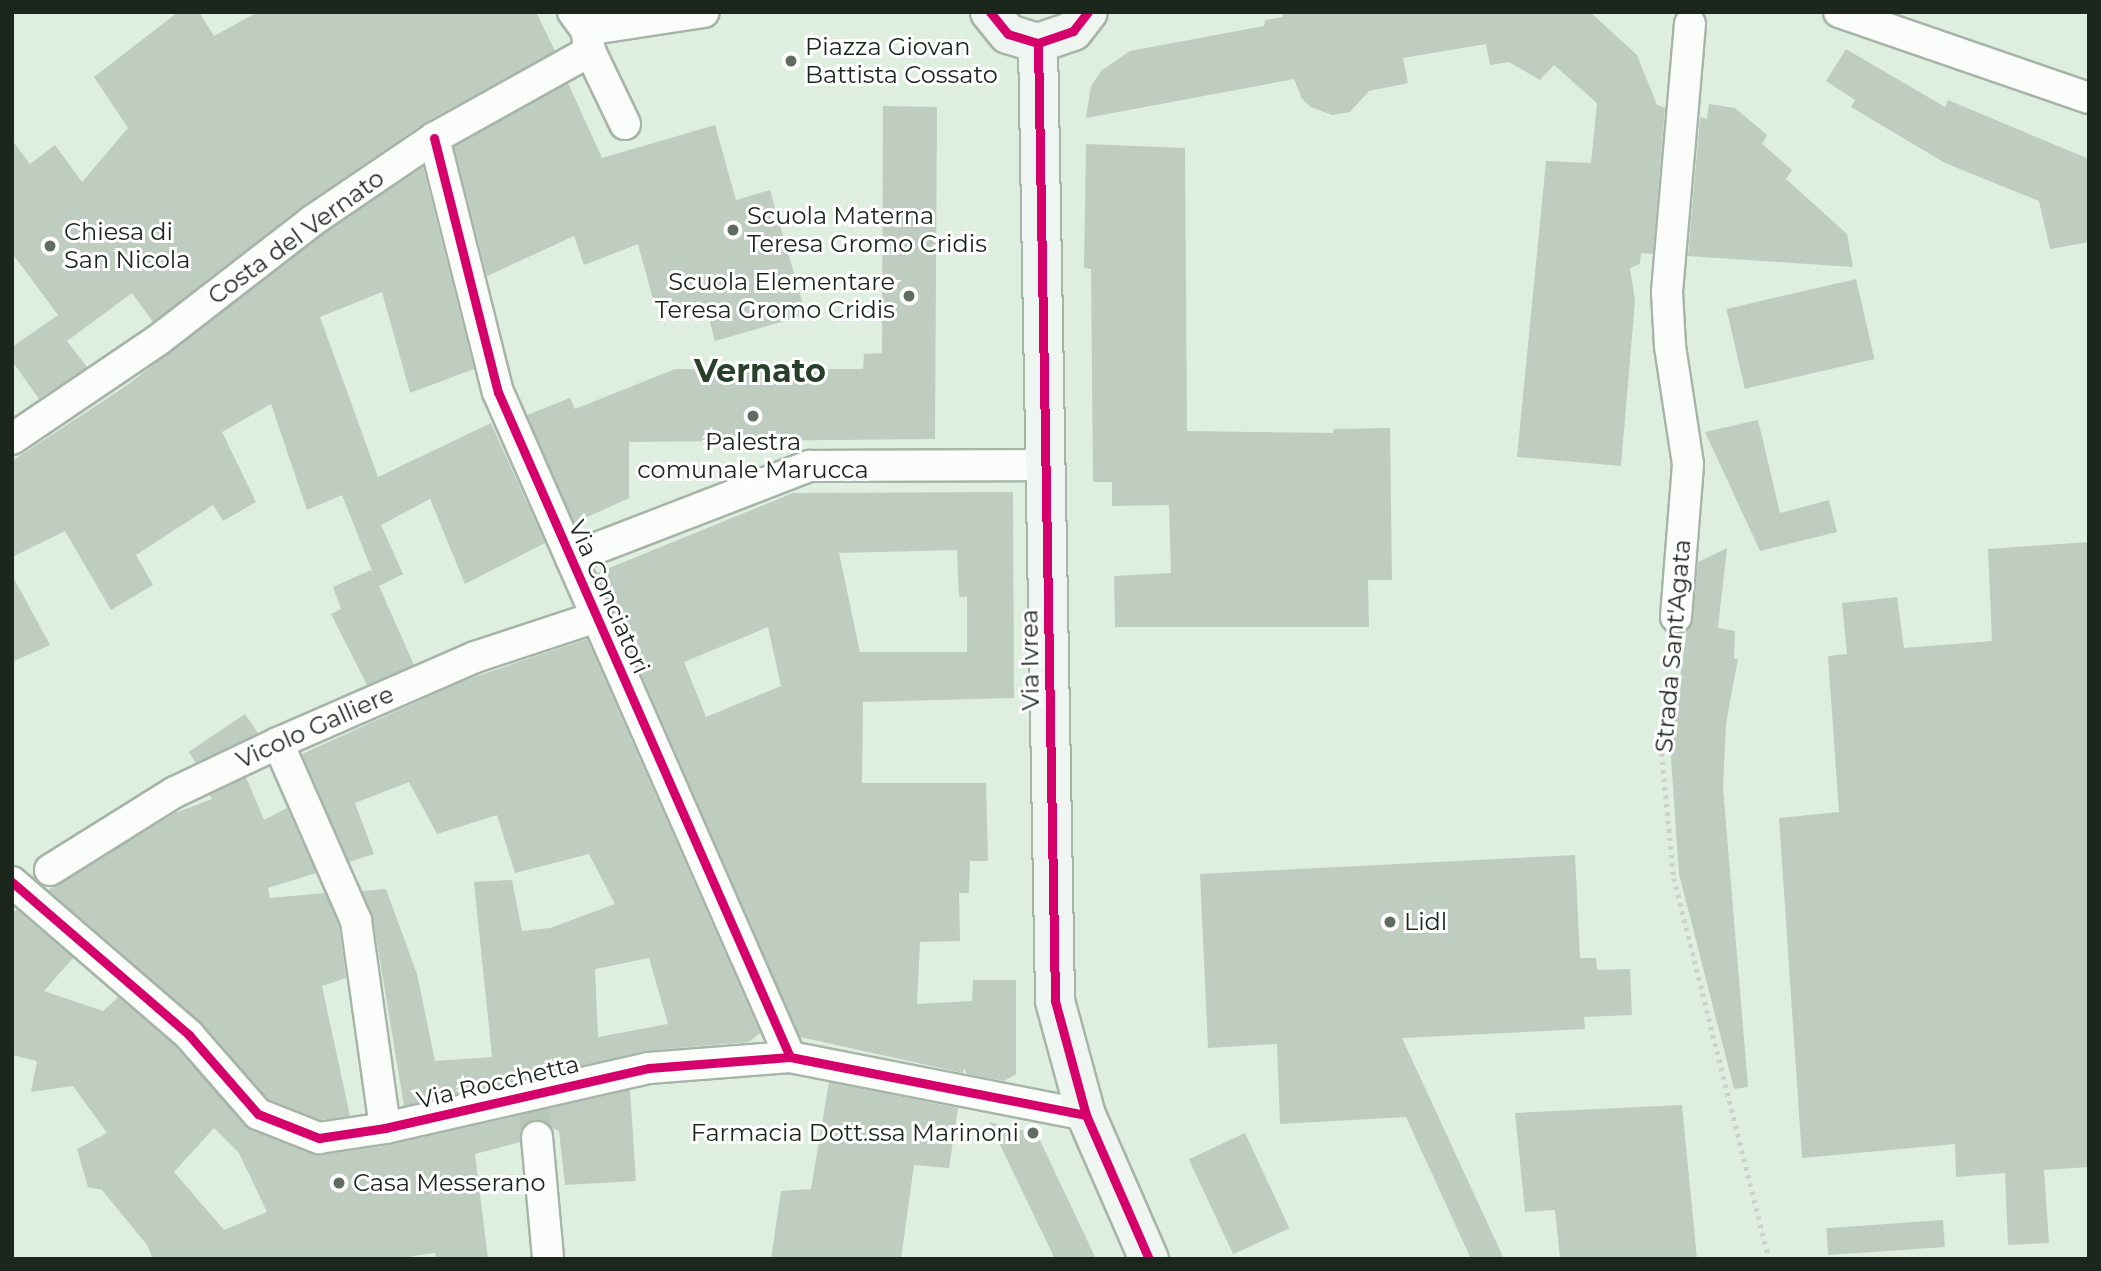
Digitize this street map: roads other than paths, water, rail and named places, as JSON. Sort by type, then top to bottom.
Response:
[{"type":"main road","points":[[990,12],[1008,34],[1038,43],[1073,31],[1088,12]]},
{"type":"main road","name":"Via Ivrea","points":[[1038,43],[1055,1001],[1086,1115],[1149,1259]]},
{"type":"street","points":[[625,124],[583,31],[650,16],[704,12]]},
{"type":"street","points":[[1839,12],[2089,98]]},
{"type":"street","name":"Strada Sant'Agata","points":[[1676,617],[1688,464],[1670,346],[1667,292],[1686,16]]},
{"type":"street","name":"Costa del Vernato","points":[[12,439],[158,341],[312,221],[583,31]]},
{"type":"street","name":"Via Conciatori","points":[[434,138],[498,392],[790,1057]]},
{"type":"street","points":[[571,558],[810,466],[1046,465]]},
{"type":"street","name":"Vicolo Galliere","points":[[50,870],[175,792],[278,743],[475,657],[597,617]]},
{"type":"street","points":[[278,743],[356,921],[385,1128]]},
{"type":"street","name":"Via Rocchetta","points":[[12,882],[190,1035],[258,1114],[319,1138],[385,1128],[535,1113],[649,1068],[790,1057],[1086,1115]]},
{"type":"street","points":[[535,1113],[548,1259]]},
{"type":"tunnel","points":[[534,1110],[537,1137]]},
{"type":"place","name":"Piazza Giovan Battista Cossato","points":[[791,61]]},
{"type":"place","name":"Scuola Materna Teresa Gromo Cridis","points":[[733,230]]},
{"type":"place","name":"Chiesa di San Nicola","points":[[50,246]]},
{"type":"place","name":"Scuola Elementare Teresa Gromo Cridis","points":[[909,296]]},
{"type":"place","name":"Palestra comunale Marucca","points":[[753,416]]},
{"type":"place","name":"Lidl","points":[[1390,922]]},
{"type":"place","name":"Farmacia Dott.ssa Marinoni","points":[[1033,1133]]},
{"type":"place","name":"Casa Messerano","points":[[339,1183]]},
{"type":"district","name":"Vernato","points":[[760,371]]}]
